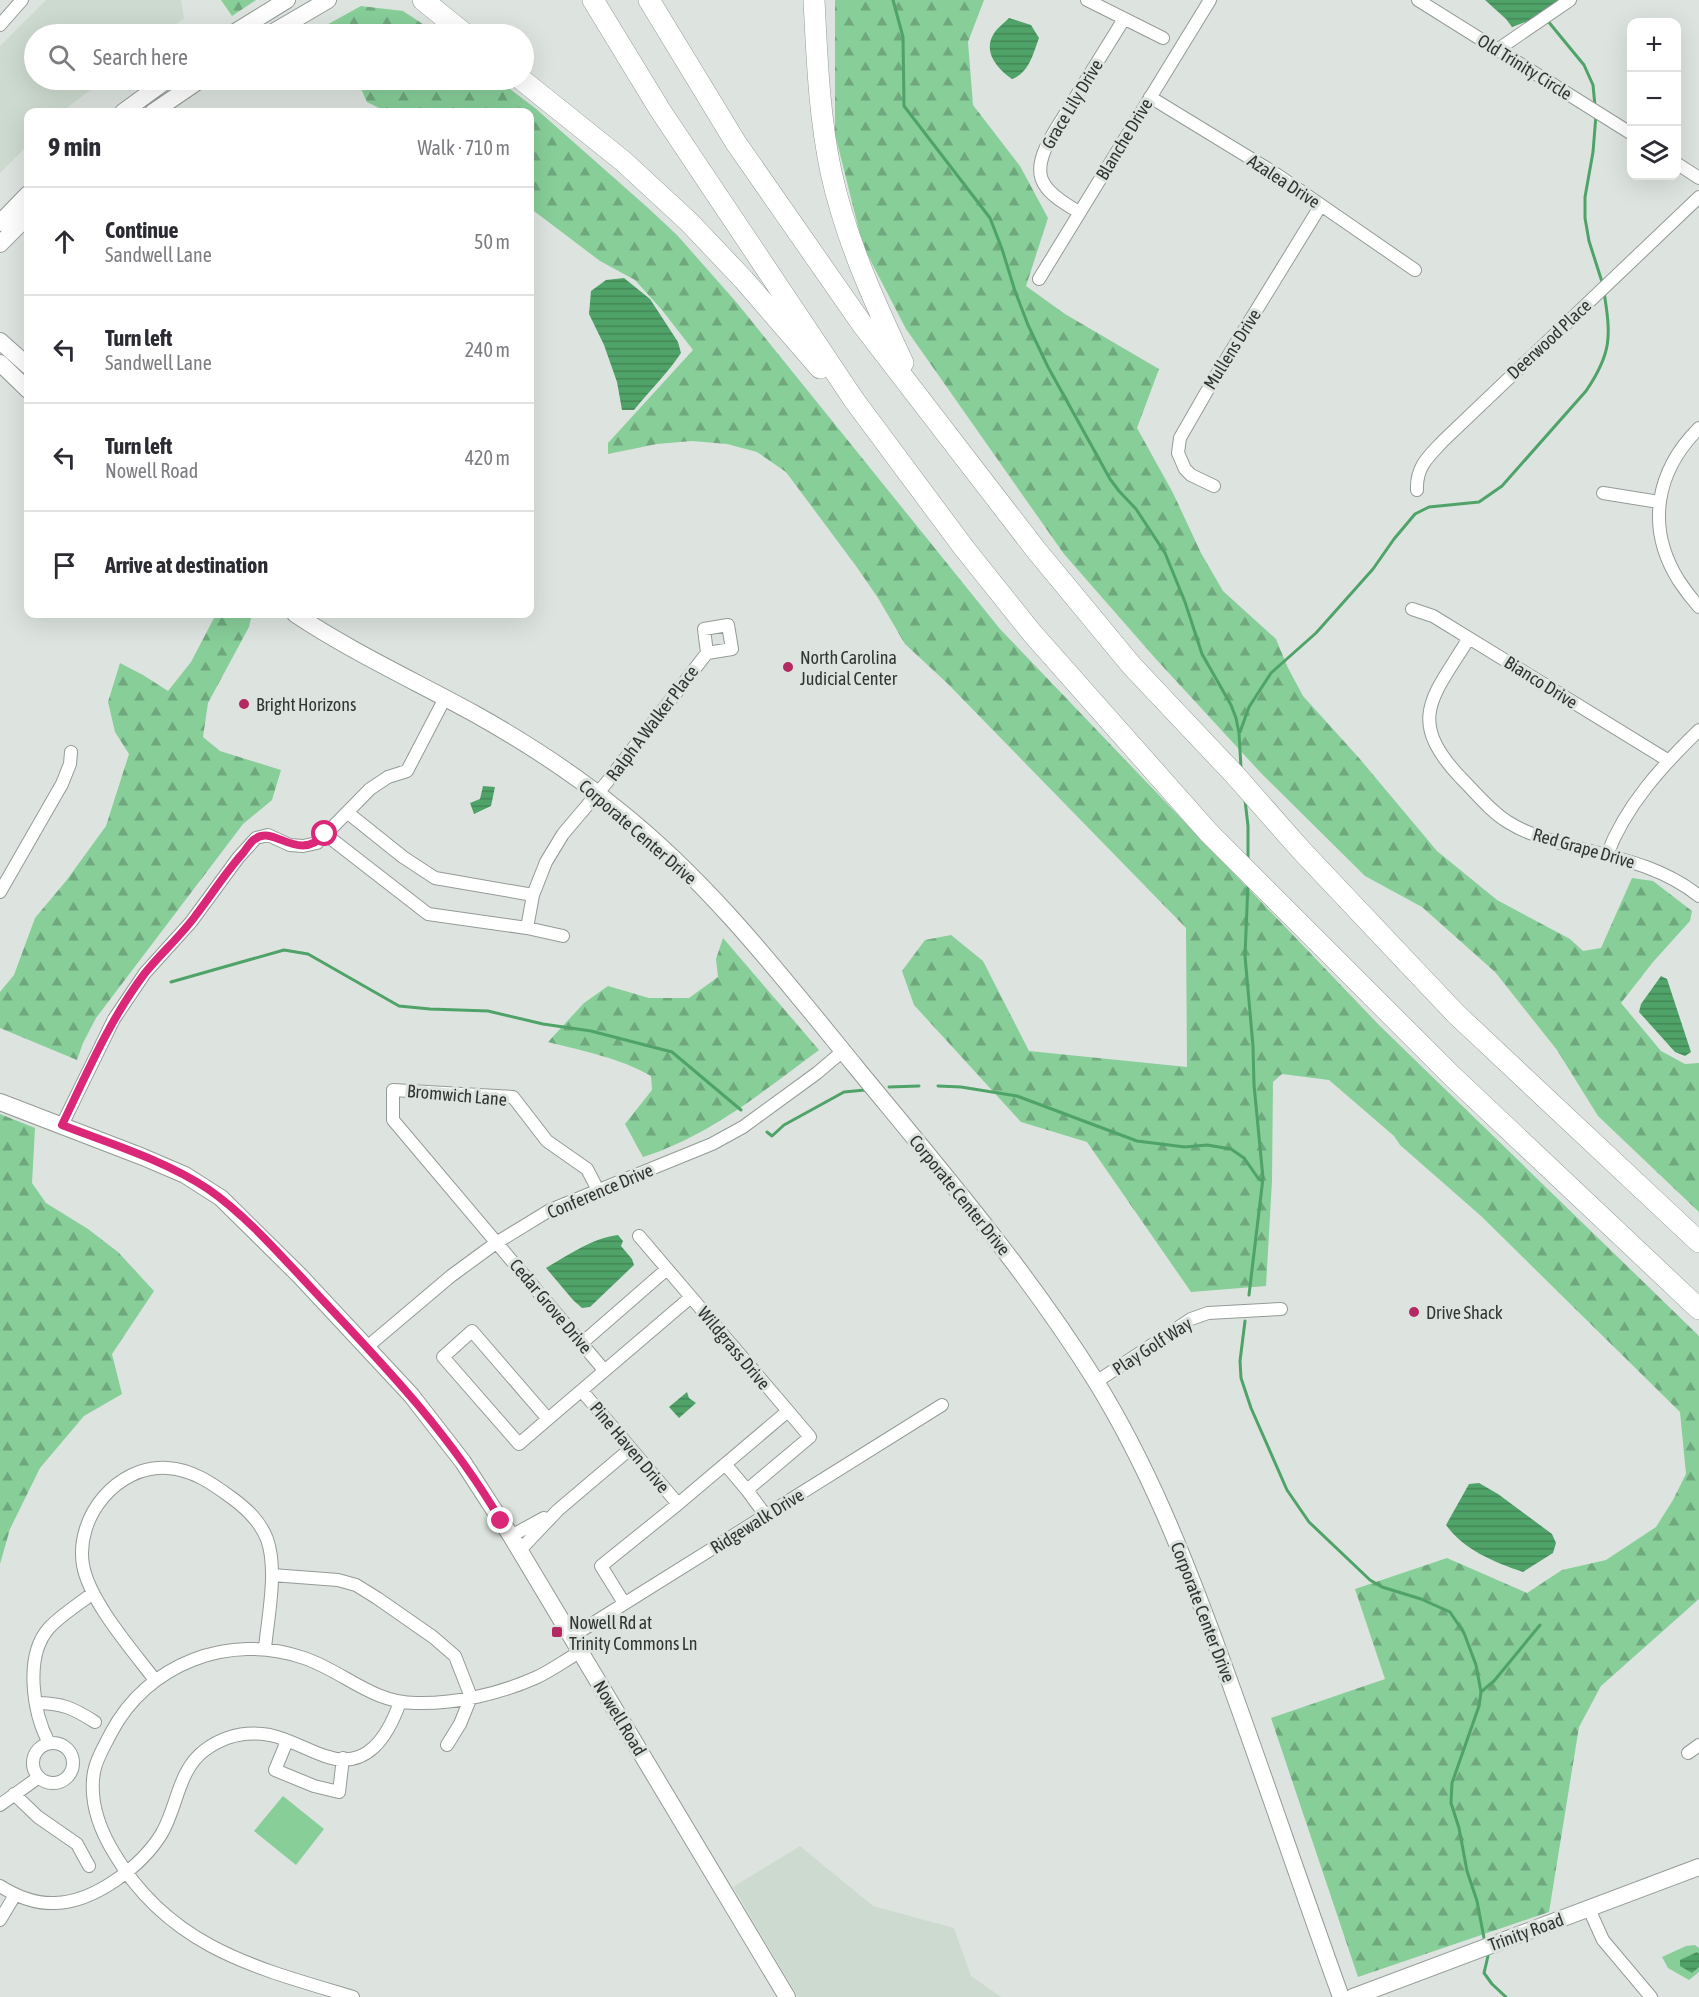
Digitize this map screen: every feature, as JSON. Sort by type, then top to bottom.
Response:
[{"type":"highway","points":[[423,0],[453,24]]},
{"type":"highway","points":[[593,0],[660,110],[854,400],[964,549],[1032,633],[1209,833],[1452,1076],[1699,1309]]},
{"type":"highway","points":[[649,0],[736,143],[861,324],[1036,550],[1132,666],[1456,1014],[1699,1242]]},
{"type":"highway","points":[[814,0],[823,128],[841,212],[868,288],[920,399]]},
{"type":"highway","points":[[534,90],[623,161],[665,199],[717,252],[812,361],[854,400]]},
{"type":"street","points":[[0,25],[22,0]]},
{"type":"street","points":[[247,24],[287,0]]},
{"type":"street","points":[[287,24],[328,0]]},
{"type":"street","points":[[1087,0],[1163,38]]},
{"type":"street","name":"Blanche Drive","points":[[1039,279],[1210,0]]},
{"type":"street","name":"Old Trinity Circle","points":[[1418,0],[1627,131]]},
{"type":"street","points":[[1497,50],[1570,0]]},
{"type":"street","name":"Grace Lily Drive","points":[[1079,212],[1060,201],[1047,188],[1041,177],[1040,160],[1054,132],[1124,19]]},
{"type":"street","points":[[128,108],[153,90]]},
{"type":"street","points":[[159,108],[185,90]]},
{"type":"street","name":"Azalea Drive","points":[[1150,97],[1276,174],[1414,270]]},
{"type":"street","points":[[1681,166],[1699,178]]},
{"type":"street","name":"Deerwood Place","points":[[1417,490],[1417,478],[1422,463],[1443,441],[1699,197]]},
{"type":"street","points":[[0,223],[24,199]]},
{"type":"street","name":"Mullens Drive","points":[[1214,486],[1185,469],[1178,453],[1180,438],[1322,205]]},
{"type":"street","points":[[0,244],[24,220]]},
{"type":"street","points":[[0,341],[24,362]]},
{"type":"street","points":[[0,363],[24,386]]},
{"type":"street","points":[[1699,428],[1678,450],[1667,474],[1659,502],[1660,534],[1666,553],[1679,582],[1699,607]]},
{"type":"street","points":[[1603,494],[1659,502]]},
{"type":"street","name":"Bianco Drive","points":[[1412,609],[1433,616],[1669,761]]},
{"type":"street","name":"Corporate Center Drive","points":[[301,618],[333,639],[524,743],[598,794],[666,851],[736,922],[1008,1254],[1096,1382],[1149,1479],[1196,1591],[1341,1997]]},
{"type":"street","name":"Red Grape Drive","points":[[1469,638],[1436,691],[1429,710],[1429,729],[1437,750],[1452,768],[1487,805],[1506,821],[1536,836],[1659,871],[1672,877],[1699,896]]},
{"type":"street","name":"Ralph A Walker Place","points":[[527,928],[533,895],[546,862],[563,834],[598,794],[707,652]]},
{"type":"street","points":[[62,1125],[114,1019],[145,973],[191,922],[238,858],[256,838],[268,835],[290,845],[303,846],[317,843],[369,789],[388,777],[407,771],[445,698]]},
{"type":"street","points":[[1607,855],[1628,815],[1669,761],[1699,730]]},
{"type":"street","points":[[0,892],[62,784],[70,764],[71,752]]},
{"type":"street","points":[[348,813],[403,857],[435,878],[533,895]]},
{"type":"street","points":[[325,834],[428,914],[527,928],[563,936]]},
{"type":"street","name":"Conference Drive","points":[[367,1347],[451,1276],[496,1243],[550,1210],[712,1144],[742,1127],[817,1073],[843,1051]]},
{"type":"street","name":"Bromwich Lane","points":[[496,1243],[393,1120],[393,1090],[513,1097],[547,1141],[586,1169],[598,1190]]},
{"type":"street","name":"Nowell Road","points":[[0,1102],[143,1156],[185,1175],[209,1190],[257,1232],[411,1395],[478,1483],[787,1997]]},
{"type":"street","points":[[639,1236],[691,1297]]},
{"type":"street","name":"Cedar Grove Drive","points":[[496,1243],[604,1370]]},
{"type":"street","points":[[582,1343],[667,1269]]},
{"type":"street","name":"Wildgrass Drive","points":[[548,1419],[472,1331],[443,1357],[519,1444],[691,1297],[810,1437],[747,1490]]},
{"type":"street","name":"Play Golf Way","points":[[1096,1382],[1191,1319],[1208,1313],[1281,1309]]},
{"type":"street","name":"Pine Haven Drive","points":[[582,1391],[678,1504]]},
{"type":"street","name":"Ridgewalk Drive","points":[[571,1636],[942,1405]]},
{"type":"street","points":[[624,1603],[601,1566],[788,1411]]},
{"type":"street","points":[[515,1543],[630,1449]]},
{"type":"street","points":[[725,1464],[765,1516]]},
{"type":"street","points":[[155,1680],[93,1593],[83,1566],[82,1542],[88,1519],[113,1487],[133,1474],[153,1468],[188,1472],[205,1480],[246,1509],[256,1520],[267,1540],[272,1575],[265,1648]]},
{"type":"street","points":[[272,1575],[338,1580],[356,1585],[433,1637],[455,1656],[471,1697],[447,1745]]},
{"type":"street","points":[[49,1743],[43,1732],[36,1703],[33,1684],[34,1661],[48,1629],[93,1593]]},
{"type":"street","points":[[353,1997],[324,1993],[224,1953],[198,1940],[150,1902],[126,1874],[101,1829],[96,1810],[94,1772],[116,1722],[135,1699],[169,1670],[196,1657],[217,1652],[265,1648],[305,1658],[373,1695],[400,1702],[431,1703],[504,1689],[536,1677],[580,1652]]},
{"type":"street","points":[[0,1886],[15,1895],[40,1902],[67,1902],[91,1894],[126,1874],[153,1846],[162,1833],[185,1772],[201,1753],[216,1742],[237,1735],[271,1736],[328,1757],[358,1757],[371,1751],[384,1736],[400,1702]]},
{"type":"street","points":[[36,1703],[57,1703],[95,1722]]},
{"type":"street","points":[[287,1741],[275,1770],[314,1786],[339,1792],[343,1758]]},
{"type":"street","points":[[49,1743],[62,1745],[73,1760],[73,1767],[67,1778],[50,1783],[39,1777],[33,1766],[33,1760],[39,1749],[49,1743]]},
{"type":"street","points":[[1688,1753],[1699,1745]]},
{"type":"street","points":[[73,1767],[94,1772]]},
{"type":"street","points":[[0,1805],[39,1777]]},
{"type":"street","points":[[14,1794],[38,1817],[77,1844],[89,1866]]},
{"type":"street","name":"Trinity Road","points":[[1353,1997],[1699,1867]]},
{"type":"street","points":[[0,1920],[15,1895]]},
{"type":"street","points":[[1589,1909],[1603,1940],[1651,1997]]},
{"type":"shaded area","points":[[46,0],[181,0],[184,18],[176,24],[24,24],[24,90],[91,90],[66,108],[24,108],[24,149],[0,173],[0,46]]},
{"type":"shaded area","points":[[1485,0],[1562,0],[1528,21],[1512,27]]},
{"type":"shaded area","points":[[1009,18],[1031,25],[1039,38],[1026,68],[1012,79],[993,60],[990,48],[994,33]]},
{"type":"shaded area","points":[[624,278],[650,299],[678,342],[681,353],[634,410],[622,410],[617,382],[604,345],[589,314],[591,291],[606,280]]},
{"type":"shaded area","points":[[483,786],[495,787],[491,806],[474,814],[470,803],[480,799]]},
{"type":"shaded area","points":[[1661,976],[1667,979],[1691,1052],[1685,1056],[1675,1052],[1639,1012],[1641,1004]]},
{"type":"shaded area","points":[[618,1235],[623,1241],[621,1246],[634,1265],[590,1307],[582,1308],[546,1268],[590,1243]]},
{"type":"shaded area","points":[[687,1392],[689,1398],[696,1403],[679,1418],[669,1407]]},
{"type":"shaded area","points":[[1479,1483],[1498,1494],[1552,1534],[1556,1543],[1553,1553],[1523,1572],[1480,1554],[1453,1534],[1446,1525],[1469,1484]]},
{"type":"shaded area","points":[[800,1846],[873,1906],[954,1928],[971,1976],[1001,1997],[798,1997],[733,1887]]},
{"type":"shaded area","points":[[1697,1952],[1699,1967],[1692,1973],[1680,1966],[1680,1960]]},
{"type":"green space","points":[[221,0],[256,0],[232,16]]},
{"type":"green space","points":[[835,0],[984,0],[968,42],[973,105],[1020,166],[1048,218],[1026,286],[1065,314],[1159,369],[1137,428],[1173,493],[1201,553],[1223,591],[1276,639],[1303,696],[1359,758],[1437,851],[1497,900],[1570,939],[1583,951],[1601,948],[1632,878],[1653,881],[1692,911],[1690,921],[1653,962],[1621,1003],[1661,1051],[1685,1064],[1699,1063],[1699,1212],[1598,1116],[1557,1050],[1495,972],[1422,907],[1365,876],[1260,772],[1155,658],[1064,554],[906,329],[863,246],[835,134]]},
{"type":"green space","points":[[361,6],[403,11],[423,24],[328,24]]},
{"type":"green space","points":[[362,90],[511,90],[535,108],[647,207],[677,235],[737,303],[1000,629],[1379,1025],[1699,1336],[1699,1599],[1601,1686],[1579,1727],[1549,1912],[1358,1977],[1271,1718],[1385,1679],[1355,1589],[1447,1558],[1527,1593],[1562,1570],[1606,1560],[1656,1527],[1686,1474],[1680,1412],[1481,1216],[1329,1080],[1282,1074],[1273,1082],[1272,1181],[1266,1286],[1191,1292],[1087,1142],[1021,1122],[914,1005],[902,971],[925,940],[951,935],[983,961],[1029,1051],[1187,1067],[1186,928],[947,683],[905,644],[856,566],[786,472],[757,452],[727,444],[692,441],[657,444],[608,454],[608,443],[693,350],[635,280],[600,261],[534,211],[534,108],[379,108],[367,102]]},
{"type":"green space","points":[[214,618],[251,618],[249,627],[208,703],[203,737],[220,751],[281,770],[272,800],[243,824],[96,1018],[77,1060],[0,1028],[0,992],[14,975],[35,918],[66,881],[106,826],[129,754],[115,732],[108,702],[120,663],[168,691],[191,662]]},
{"type":"green space","points":[[723,938],[819,1050],[714,1125],[668,1148],[643,1157],[625,1124],[652,1090],[651,1076],[614,1060],[548,1042],[584,1003],[608,986],[649,998],[689,998],[718,977],[716,959]]},
{"type":"green space","points":[[0,1114],[35,1128],[32,1183],[46,1203],[88,1229],[118,1252],[154,1291],[112,1354],[122,1394],[84,1416],[40,1468],[10,1529],[0,1564]]},
{"type":"green space","points":[[283,1796],[324,1829],[296,1865],[254,1831]]},
{"type":"green space","points":[[1695,1945],[1699,1948],[1699,1972],[1689,1980],[1668,1968],[1662,1957],[1686,1946]]},
{"type":"waterway","points":[[893,0],[903,37],[904,106],[990,218],[1028,325],[1048,367],[1110,479],[1136,509],[1165,553],[1185,602],[1202,654],[1236,718],[1241,768]]},
{"type":"waterway","points":[[1547,20],[1584,65],[1593,85],[1595,106]]},
{"type":"waterway","points":[[1596,115],[1593,152],[1585,197],[1585,218],[1589,241],[1603,285]]},
{"type":"waterway","points":[[1240,732],[1249,707],[1271,673],[1316,633],[1373,569],[1415,514],[1429,507],[1479,502],[1502,486],[1586,391],[1595,378],[1605,355],[1608,321],[1604,292]]},
{"type":"waterway","points":[[1245,800],[1248,859]]},
{"type":"waterway","points":[[1248,883],[1245,956],[1263,1178],[1249,1295]]},
{"type":"waterway","points":[[171,982],[284,950],[308,954],[399,1006],[488,1011],[543,1024],[591,1031],[672,1052],[741,1110]]},
{"type":"waterway","points":[[889,1087],[919,1086]]},
{"type":"waterway","points":[[938,1086],[961,1087],[1017,1096],[1137,1141],[1185,1147],[1207,1145],[1231,1149],[1244,1158],[1262,1181]]},
{"type":"waterway","points":[[767,1132],[772,1136],[784,1125],[844,1092],[865,1090]]},
{"type":"waterway","points":[[1245,1321],[1240,1361],[1241,1378],[1251,1408],[1287,1490],[1309,1522],[1370,1580],[1382,1587],[1421,1599],[1450,1612],[1464,1633],[1476,1665],[1481,1692],[1479,1706],[1452,1783],[1451,1803],[1459,1828],[1467,1871],[1477,1901],[1484,1938]]},
{"type":"waterway","points":[[1481,1692],[1494,1681],[1540,1625]]},
{"type":"waterway","points":[[1488,1956],[1484,1973],[1506,1997]]},
{"type":"place","name":"North Carolina Judicial Center","points":[[788,667]]},
{"type":"place","name":"Bright Horizons","points":[[244,704]]},
{"type":"place","name":"Drive Shack","points":[[1414,1312]]},
{"type":"place","name":"Nowell Rd at Trinity Commons Ln","points":[[557,1632]]},
{"type":"route","points":[[325,834],[317,843],[303,846],[290,845],[268,835],[256,838],[238,858],[191,922],[145,973],[114,1019],[62,1125],[185,1175],[229,1206],[300,1276],[411,1395],[463,1462],[501,1521]]}]
